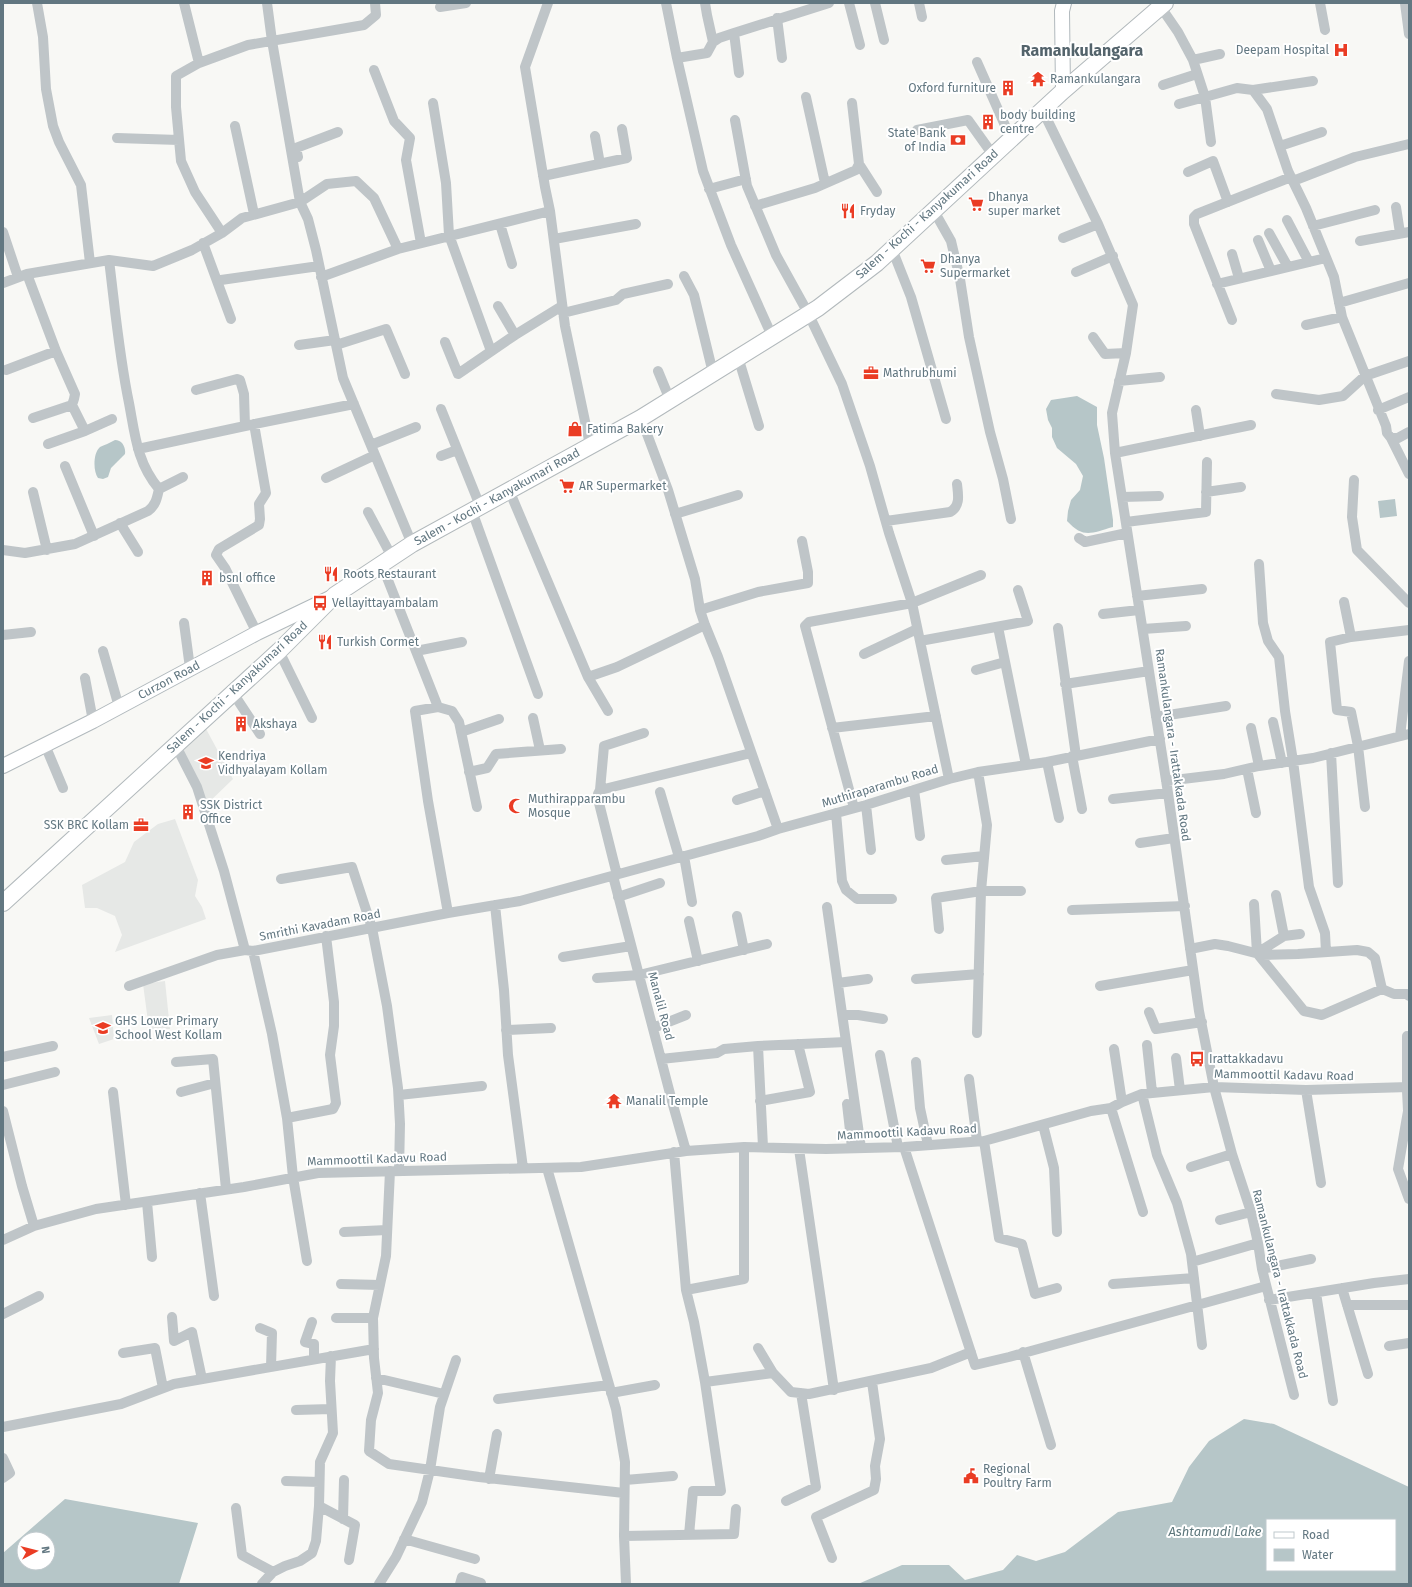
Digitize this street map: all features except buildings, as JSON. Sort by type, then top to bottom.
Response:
[{"type":"main road","points":[[1063,90],[1062,11],[1064,3]]},
{"type":"main road","name":"Salem - Kochi - Kanyakumari Road","points":[[3,902],[279,651],[335,595],[412,544],[640,418],[808,313],[877,263],[1042,109],[1162,4]]},
{"type":"main road","name":"Curzon Road","points":[[3,766],[93,721],[257,633],[335,595]]},
{"type":"street","points":[[37,3],[43,37],[47,96],[53,126],[59,142],[81,185],[90,263]]},
{"type":"street","points":[[184,3],[199,63]]},
{"type":"street","points":[[267,3],[272,41],[303,200],[343,378],[412,544]]},
{"type":"street","points":[[222,232],[195,192],[181,161],[176,108],[176,76],[199,63],[248,45],[364,25],[376,15],[375,3]]},
{"type":"street","points":[[440,7],[466,3]]},
{"type":"street","points":[[548,3],[525,67],[550,211],[563,310],[590,445]]},
{"type":"street","points":[[666,3],[703,171],[731,245],[772,336]]},
{"type":"street","points":[[705,3],[713,42]]},
{"type":"street","points":[[677,58],[707,53],[713,42],[734,32],[805,7],[829,3]]},
{"type":"street","points":[[849,3],[860,45]]},
{"type":"street","points":[[875,3],[884,40]]},
{"type":"street","points":[[919,3],[922,17]]},
{"type":"street","points":[[1320,3],[1325,30]]},
{"type":"street","points":[[1162,4],[1193,60],[1205,96],[1211,142]]},
{"type":"street","points":[[1407,9],[1409,34]]},
{"type":"street","points":[[777,18],[782,58]]},
{"type":"street","points":[[734,32],[739,73]]},
{"type":"street","points":[[1193,60],[1220,54]]},
{"type":"street","points":[[977,62],[1011,139]]},
{"type":"street","points":[[374,70],[394,122],[410,138],[406,160],[421,243]]},
{"type":"street","points":[[1163,85],[1197,74]]},
{"type":"street","points":[[1179,104],[1237,88],[1253,90],[1313,81]]},
{"type":"street","points":[[1253,90],[1267,108],[1292,179],[1306,208],[1334,277],[1342,317],[1378,410],[1386,426],[1387,433],[1409,474]]},
{"type":"street","points":[[806,97],[825,183]]},
{"type":"street","points":[[433,103],[446,183],[449,236],[491,351]]},
{"type":"street","points":[[852,103],[859,164],[877,192]]},
{"type":"street","name":"Ramankulangara - Irattakkada Road","points":[[1042,109],[1098,224],[1132,305],[1126,353],[1112,413],[1115,453],[1160,739],[1193,970],[1214,1086],[1232,1154],[1251,1212],[1262,1269],[1294,1395]]},
{"type":"street","points":[[735,120],[747,186],[776,255],[808,313],[842,384],[870,466],[886,522],[912,602],[949,779]]},
{"type":"street","points":[[917,130],[968,120],[993,155]]},
{"type":"street","points":[[235,126],[257,213]]},
{"type":"street","points":[[543,176],[627,158],[622,129]]},
{"type":"street","points":[[303,200],[296,148],[338,132]]},
{"type":"street","points":[[1280,146],[1322,132]]},
{"type":"street","points":[[595,136],[600,164]]},
{"type":"street","points":[[118,138],[179,140]]},
{"type":"street","points":[[1232,320],[1194,224],[1194,217],[1197,214],[1356,157],[1409,144]]},
{"type":"street","points":[[1188,172],[1213,161],[1228,202]]},
{"type":"street","points":[[755,206],[825,183],[856,170],[859,164]]},
{"type":"street","points":[[252,176],[257,213]]},
{"type":"street","points":[[709,189],[746,179]]},
{"type":"street","points":[[3,284],[23,275],[109,260],[153,266],[192,250],[242,218],[303,200],[327,184],[356,181],[374,198],[398,249]]},
{"type":"street","points":[[1360,241],[1405,233],[1396,207]]},
{"type":"street","points":[[1313,226],[1375,210]]},
{"type":"street","points":[[321,277],[398,249],[550,211]]},
{"type":"street","points":[[934,211],[951,241],[960,279],[969,337],[990,432],[1003,478],[1011,519]]},
{"type":"street","points":[[1287,220],[1309,262]]},
{"type":"street","points":[[500,224],[512,264]]},
{"type":"street","points":[[554,239],[636,224]]},
{"type":"street","points":[[1063,238],[1098,224]]},
{"type":"street","points":[[3,232],[74,394],[72,405],[84,431]]},
{"type":"street","points":[[1269,233],[1288,267]]},
{"type":"street","points":[[1258,240],[1271,271]]},
{"type":"street","points":[[203,243],[231,319]]},
{"type":"street","points":[[892,249],[911,297],[946,419]]},
{"type":"street","points":[[1232,254],[1239,278]]},
{"type":"street","points":[[1076,272],[1112,256]]},
{"type":"street","points":[[1217,284],[1326,258]]},
{"type":"street","points":[[109,260],[120,359],[138,449],[149,477],[158,489]]},
{"type":"street","points":[[221,280],[319,266]]},
{"type":"street","points":[[684,276],[694,295],[713,373]]},
{"type":"street","points":[[1339,304],[1409,283]]},
{"type":"street","points":[[445,342],[458,374],[472,366],[515,335],[563,310],[616,300],[623,294],[668,284]]},
{"type":"street","points":[[498,306],[515,335]]},
{"type":"street","points":[[1306,325],[1342,317]]},
{"type":"street","points":[[299,345],[335,343],[386,329],[405,374]]},
{"type":"street","points":[[1093,337],[1105,354],[1126,353]]},
{"type":"street","points":[[6,370],[56,351]]},
{"type":"street","points":[[738,357],[758,426]]},
{"type":"street","points":[[1276,394],[1320,400],[1343,396],[1365,376],[1409,361]]},
{"type":"street","points":[[658,371],[670,400]]},
{"type":"street","points":[[1119,381],[1160,377]]},
{"type":"street","points":[[196,390],[237,379],[240,380],[244,394],[249,425],[266,493],[259,504],[259,525],[219,549],[216,555],[225,568],[257,633]]},
{"type":"street","points":[[1378,410],[1409,397]]},
{"type":"street","points":[[138,449],[354,404]]},
{"type":"street","points":[[33,418],[72,405]]},
{"type":"street","points":[[440,409],[457,450],[538,694]]},
{"type":"street","points":[[1196,410],[1200,436]]},
{"type":"street","points":[[640,418],[668,490],[695,579],[700,610],[705,625],[718,656],[778,829]]},
{"type":"street","points":[[48,444],[112,419]]},
{"type":"street","points":[[1115,453],[1251,425]]},
{"type":"street","points":[[371,445],[416,427]]},
{"type":"street","points":[[1391,438],[1398,438],[1409,432]]},
{"type":"street","points":[[441,456],[457,450]]},
{"type":"street","points":[[326,478],[375,455]]},
{"type":"street","points":[[1126,522],[1206,512],[1207,462]]},
{"type":"street","points":[[65,466],[94,536]]},
{"type":"street","points":[[3,550],[25,553],[75,544],[148,511],[153,507],[158,489],[183,477]]},
{"type":"street","points":[[1354,480],[1352,517],[1357,550],[1409,603]]},
{"type":"street","points":[[886,522],[950,512],[956,509],[958,503],[957,484]]},
{"type":"street","points":[[1206,492],[1241,487]]},
{"type":"street","points":[[509,490],[588,677],[608,711]]},
{"type":"street","points":[[33,492],[46,550]]},
{"type":"street","points":[[675,514],[738,495]]},
{"type":"street","points":[[1122,497],[1159,496]]},
{"type":"street","points":[[368,512],[387,561],[416,651],[438,707]]},
{"type":"street","points":[[120,524],[138,552]]},
{"type":"street","points":[[1079,538],[1085,542],[1127,533]]},
{"type":"street","points":[[700,610],[758,592],[808,583],[808,572],[802,541]]},
{"type":"street","points":[[1259,564],[1262,623],[1268,641],[1279,657],[1308,887],[1325,933],[1326,952]]},
{"type":"street","points":[[854,808],[805,626],[809,622],[912,602],[981,575]]},
{"type":"street","points":[[1137,596],[1202,589]]},
{"type":"street","points":[[920,641],[1028,621],[1018,590]]},
{"type":"street","points":[[1344,602],[1351,637]]},
{"type":"street","points":[[1103,614],[1139,610]]},
{"type":"street","points":[[184,622],[190,668]]},
{"type":"street","points":[[588,677],[617,667],[705,625]]},
{"type":"street","points":[[998,626],[1026,765]]},
{"type":"street","points":[[1143,629],[1186,626]]},
{"type":"street","points":[[1058,628],[1082,809]]},
{"type":"street","points":[[864,654],[917,629]]},
{"type":"street","points":[[1365,807],[1358,746],[1351,712],[1337,710],[1330,642],[1351,637],[1409,630]]},
{"type":"street","points":[[3,635],[31,632]]},
{"type":"street","points":[[416,651],[462,642]]},
{"type":"street","points":[[103,651],[119,707]]},
{"type":"street","points":[[279,651],[312,718]]},
{"type":"street","points":[[1166,781],[1224,774],[1259,766],[1313,758],[1405,735],[1409,661]]},
{"type":"street","points":[[976,670],[1005,662]]},
{"type":"street","points":[[1065,684],[1149,671]]},
{"type":"street","points":[[85,678],[93,721]]},
{"type":"street","points":[[233,693],[260,734]]},
{"type":"street","points":[[1156,717],[1226,706]]},
{"type":"street","points":[[448,913],[428,801],[415,711],[438,707],[452,711],[459,722],[476,807]]},
{"type":"street","points":[[832,728],[936,716]]},
{"type":"street","points":[[533,718],[540,750]]},
{"type":"street","points":[[461,732],[499,719]]},
{"type":"street","points":[[1273,722],[1282,762]]},
{"type":"street","points":[[1251,728],[1259,766]]},
{"type":"street","name":"Manalil Road","points":[[644,733],[604,746],[598,799],[615,876],[618,897],[685,1146]]},
{"type":"street","name":"Muthiraparambu Road","points":[[615,876],[866,805],[949,779],[978,772],[1047,762],[1160,739]]},
{"type":"street","points":[[45,744],[63,788]]},
{"type":"street","name":"Smrithi Kavadam Road","points":[[175,744],[197,787],[249,951],[448,913],[520,901],[615,876]]},
{"type":"street","points":[[469,772],[487,768],[496,754],[561,748]]},
{"type":"street","points":[[600,790],[751,753]]},
{"type":"street","points":[[1331,753],[1333,820],[1338,883]]},
{"type":"street","points":[[1047,762],[1059,818]]},
{"type":"street","points":[[1247,769],[1256,813]]},
{"type":"street","points":[[977,1033],[981,891],[988,825],[978,772]]},
{"type":"street","points":[[737,800],[765,790]]},
{"type":"street","points":[[914,790],[920,836]]},
{"type":"street","points":[[660,792],[682,857],[692,902]]},
{"type":"street","points":[[1113,799],[1168,793]]},
{"type":"street","points":[[866,805],[871,850]]},
{"type":"street","points":[[836,813],[842,881],[846,890],[857,900],[892,899]]},
{"type":"street","points":[[1140,843],[1174,838]]},
{"type":"street","points":[[946,860],[984,856]]},
{"type":"street","points":[[281,879],[352,866],[372,928],[389,1020],[399,1095],[400,1124],[387,1230],[386,1256],[373,1318],[378,1393],[371,1420],[369,1451],[389,1464],[490,1478],[624,1493]]},
{"type":"street","points":[[618,897],[660,883]]},
{"type":"street","points":[[939,929],[936,898],[981,891],[1021,891]]},
{"type":"street","points":[[1276,895],[1284,936]]},
{"type":"street","points":[[1254,904],[1257,953],[1304,1011],[1322,1015],[1382,989],[1394,994],[1407,994],[1409,996]]},
{"type":"street","points":[[495,905],[504,990],[508,1056],[523,1168]]},
{"type":"street","points":[[1072,910],[1185,906]]},
{"type":"street","points":[[827,907],[843,1015],[856,1148]]},
{"type":"street","points":[[737,916],[744,950]]},
{"type":"street","points":[[689,921],[698,961]]},
{"type":"street","points":[[1257,953],[1284,936],[1300,934]]},
{"type":"street","points":[[287,1118],[333,1109],[336,1103],[330,1056],[334,1026],[334,1002],[326,936]]},
{"type":"street","points":[[597,978],[639,975],[767,944]]},
{"type":"street","points":[[1190,949],[1215,944],[1263,955],[1357,950],[1368,952],[1374,958],[1382,989]]},
{"type":"street","points":[[563,957],[631,946]]},
{"type":"street","points":[[129,986],[217,956],[249,951],[272,1034],[287,1118],[293,1177],[307,1262]]},
{"type":"street","points":[[1100,986],[1193,970]]},
{"type":"street","points":[[916,979],[979,974]]},
{"type":"street","points":[[838,983],[868,979]]},
{"type":"street","points":[[1149,1012],[1156,1029],[1202,1022]]},
{"type":"street","points":[[653,1028],[686,1015]]},
{"type":"street","points":[[843,1015],[858,1015],[883,1019]]},
{"type":"street","points":[[506,1030],[551,1028]]},
{"type":"street","points":[[1407,1036],[1408,1111],[1398,1169],[1409,1199]]},
{"type":"street","points":[[661,1059],[717,1053],[724,1049],[846,1042]]},
{"type":"street","points":[[760,1101],[810,1092],[798,1044]]},
{"type":"street","points":[[1147,1045],[1147,1093],[1156,1155],[1177,1204],[1192,1262],[1202,1345]]},
{"type":"street","points":[[3,1056],[53,1046]]},
{"type":"street","points":[[758,1046],[763,1147]]},
{"type":"street","points":[[1114,1049],[1122,1102]]},
{"type":"street","points":[[880,1055],[901,1147],[975,1365],[1266,1286]]},
{"type":"street","points":[[1176,1058],[1180,1090]]},
{"type":"street","points":[[176,1062],[213,1059],[226,1189]]},
{"type":"street","points":[[916,1062],[920,1108],[928,1145]]},
{"type":"street","points":[[3,1085],[55,1072]]},
{"type":"street","points":[[969,1080],[999,1238],[1022,1244],[1035,1294],[1057,1288]]},
{"type":"street","points":[[181,1092],[215,1084]]},
{"type":"street","points":[[399,1095],[482,1086]]},
{"type":"street","name":"Mammoottil Kadavu Road","points":[[3,1240],[34,1226],[96,1209],[244,1187],[293,1177],[330,1172],[581,1167],[674,1152],[685,1146],[856,1148],[901,1147],[981,1141],[1091,1111],[1111,1108],[1122,1102],[1147,1093],[1214,1086],[1306,1090],[1408,1087]]},
{"type":"street","points":[[1306,1090],[1321,1183]]},
{"type":"street","points":[[113,1092],[126,1205]]},
{"type":"street","points":[[848,1104],[856,1148]]},
{"type":"street","points":[[1111,1108],[1143,1212]]},
{"type":"street","points":[[3,1111],[34,1226]]},
{"type":"street","points":[[1043,1125],[1054,1168],[1057,1232]]},
{"type":"street","points":[[686,1290],[744,1279],[744,1147]]},
{"type":"street","points":[[799,1148],[834,1390]]},
{"type":"street","points":[[674,1152],[686,1290],[694,1322],[705,1382],[721,1491],[693,1491],[689,1535]]},
{"type":"street","points":[[1191,1167],[1232,1154]]},
{"type":"street","points":[[547,1168],[616,1409],[625,1462],[624,1536],[626,1584]]},
{"type":"street","points":[[200,1193],[214,1296]]},
{"type":"street","points":[[147,1202],[152,1257]]},
{"type":"street","points":[[1220,1220],[1251,1212]]},
{"type":"street","points":[[344,1232],[387,1230]]},
{"type":"street","points":[[1192,1262],[1258,1243]]},
{"type":"street","points":[[1262,1269],[1311,1259]]},
{"type":"street","points":[[1113,1284],[1194,1278]]},
{"type":"street","points":[[1270,1300],[1409,1279]]},
{"type":"street","points":[[341,1284],[380,1285]]},
{"type":"street","points":[[1342,1288],[1368,1374]]},
{"type":"street","points":[[1316,1293],[1333,1401]]},
{"type":"street","points":[[3,1314],[39,1296]]},
{"type":"street","points":[[1347,1305],[1409,1305]]},
{"type":"street","points":[[172,1317],[174,1341],[192,1332],[202,1379]]},
{"type":"street","points":[[336,1318],[373,1318]]},
{"type":"street","points":[[312,1322],[305,1342],[314,1344],[314,1359]]},
{"type":"street","points":[[260,1328],[272,1333],[271,1367]]},
{"type":"street","points":[[1389,1346],[1409,1343]]},
{"type":"street","points":[[123,1353],[156,1348],[162,1388]]},
{"type":"street","points":[[758,1348],[773,1373],[791,1392],[809,1394],[872,1382],[932,1368],[971,1352]]},
{"type":"street","points":[[3,1427],[121,1404],[174,1384],[374,1349]]},
{"type":"street","points":[[1023,1352],[1051,1445]]},
{"type":"street","points":[[262,1584],[273,1572],[285,1566],[300,1562],[312,1553],[316,1541],[319,1506],[320,1462],[333,1433],[330,1381],[331,1356]]},
{"type":"street","points":[[379,1584],[396,1557],[422,1502],[430,1470],[440,1407],[456,1360]]},
{"type":"street","points":[[705,1382],[773,1373]]},
{"type":"street","points":[[376,1378],[444,1394]]},
{"type":"street","points":[[832,1558],[816,1517],[874,1490],[876,1479],[875,1466],[880,1439],[872,1382]]},
{"type":"street","points":[[498,1400],[655,1385]]},
{"type":"street","points":[[786,1501],[816,1488],[801,1393]]},
{"type":"street","points":[[296,1410],[331,1409]]},
{"type":"street","points":[[490,1478],[497,1434]]},
{"type":"street","points":[[3,1458],[10,1473],[3,1478]]},
{"type":"street","points":[[625,1480],[673,1476]]},
{"type":"street","points":[[342,1518],[344,1480]]},
{"type":"street","points":[[286,1481],[319,1482]]},
{"type":"street","points":[[319,1506],[355,1525],[349,1560]]},
{"type":"street","points":[[236,1508],[242,1555],[273,1572]]},
{"type":"street","points":[[624,1536],[734,1534],[736,1509]]},
{"type":"street","points":[[404,1539],[475,1559]]},
{"type":"street","points":[[460,1584],[462,1577],[481,1583]]},
{"type":"shaded area","name":"Kendriya Vidhyalayam Kollam","points":[[205,727],[233,779],[205,806],[181,746]]},
{"type":"shaded area","points":[[175,819],[198,880],[195,896],[202,907],[206,919],[115,952],[122,935],[115,916],[97,908],[85,908],[82,885],[125,862],[134,842],[158,824]]},
{"type":"shaded area","points":[[165,981],[170,1029],[149,1029],[143,984]]},
{"type":"shaded area","name":"GHS Lower Primary School West Kollam","points":[[112,1015],[114,1039],[99,1044],[89,1018]]},
{"type":"water","points":[[1077,396],[1097,407],[1097,425],[1104,458],[1113,520],[1113,527],[1088,533],[1078,530],[1067,521],[1071,500],[1080,490],[1083,476],[1076,464],[1057,448],[1052,437],[1052,428],[1048,420],[1046,409],[1051,400]]},
{"type":"water","points":[[115,440],[120,441],[123,444],[125,454],[111,468],[108,477],[103,479],[98,478],[95,471],[96,453],[100,447]]},
{"type":"water","points":[[1395,499],[1397,516],[1380,518],[1378,501]]},
{"type":"water","name":"Ashtamudi Lake","points":[[1244,1419],[1274,1424],[1409,1487],[1409,1584],[858,1584],[902,1565],[949,1565],[965,1580],[1003,1570],[1017,1555],[1036,1561],[1065,1552],[1118,1512],[1172,1502],[1189,1467],[1209,1441]]},
{"type":"water","points":[[65,1499],[198,1523],[179,1584],[3,1584],[3,1553],[16,1542],[16,1571],[56,1571],[56,1531],[28,1531]]},
{"type":"place","name":"Deepam Hospital","points":[[1341,50]]},
{"type":"place","name":"Ramankulangara","points":[[1038,79]]},
{"type":"place","name":"Oxford furniture","points":[[1008,88]]},
{"type":"place","name":"body building centre","points":[[988,122]]},
{"type":"place","name":"State Bank of India","points":[[958,140]]},
{"type":"place","name":"Dhanya super market","points":[[976,204]]},
{"type":"place","name":"Fryday","points":[[848,211]]},
{"type":"place","name":"Dhanya Supermarket","points":[[928,266]]},
{"type":"place","name":"Mathrubhumi","points":[[871,373]]},
{"type":"place","name":"Fatima Bakery","points":[[575,429]]},
{"type":"place","name":"AR Supermarket","points":[[567,486]]},
{"type":"place","name":"Roots Restaurant","points":[[331,574]]},
{"type":"place","name":"bsnl office","points":[[207,578]]},
{"type":"place","name":"Vellayittayambalam","points":[[320,603]]},
{"type":"place","name":"Turkish Cormet","points":[[325,642]]},
{"type":"place","name":"Akshaya","points":[[241,724]]},
{"type":"place","name":"Kendriya Vidhyalayam Kollam","points":[[206,763]]},
{"type":"place","name":"Muthirapparambu Mosque","points":[[516,806]]},
{"type":"place","name":"SSK District Office","points":[[188,812]]},
{"type":"place","name":"SSK BRC Kollam","points":[[141,825]]},
{"type":"place","name":"GHS Lower Primary School West Kollam","points":[[103,1028]]},
{"type":"place","name":"Irattakkadavu","points":[[1197,1059]]},
{"type":"place","name":"Manalil Temple","points":[[614,1101]]},
{"type":"place","name":"Regional Poultry Farm","points":[[971,1476]]},
{"type":"district","name":"Ramankulangara","points":[[1082,50]]}]
